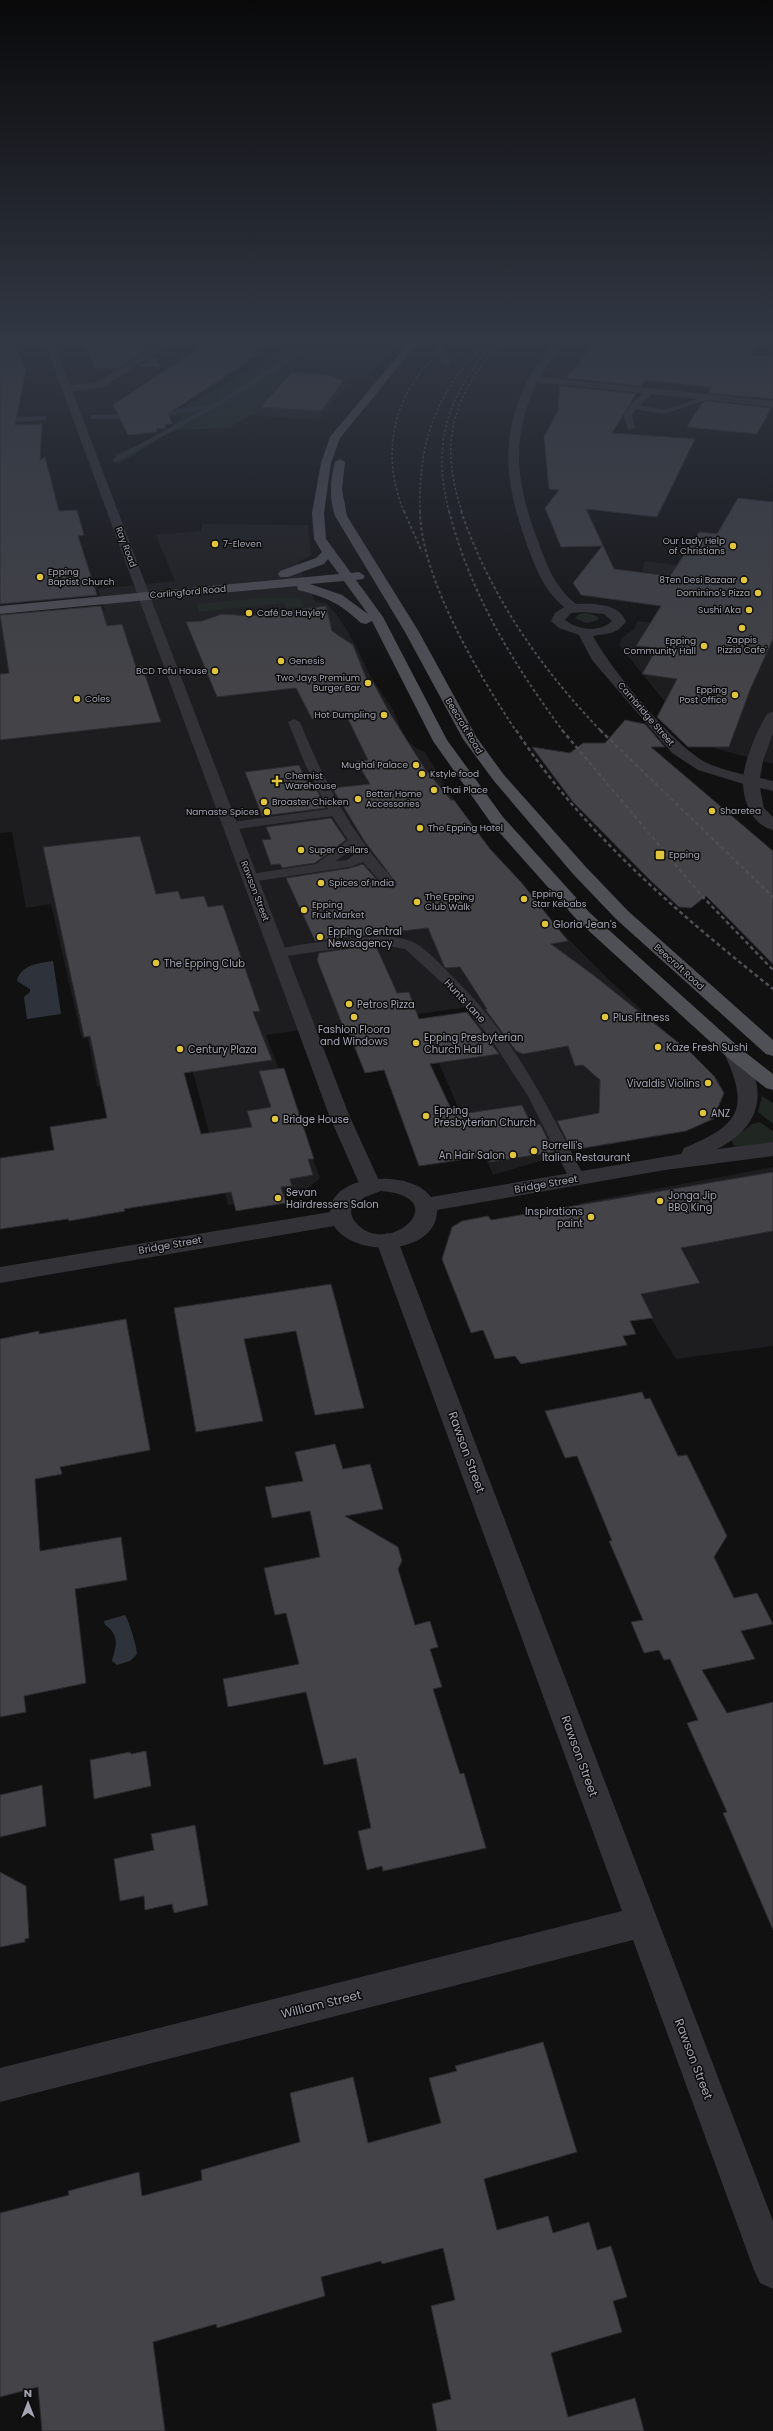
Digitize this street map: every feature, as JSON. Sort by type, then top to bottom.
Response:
[{"type":"main road","points":[[329,453],[320,492],[318,524],[320,538],[376,617],[386,639],[440,741],[497,820],[557,889],[584,917],[734,1053],[773,1084]]},
{"type":"main road","name":"Beecroft Road","points":[[343,453],[335,486],[336,502],[344,522],[412,632],[470,739],[499,778],[579,870],[622,915],[773,1050]]},
{"type":"main road","points":[[233,588],[309,567],[320,561],[328,552],[325,545]]},
{"type":"main road","name":"Carlingford Road","points":[[0,610],[376,574]]},
{"type":"main road","points":[[233,588],[285,586],[328,592],[346,601],[386,639]]},
{"type":"street","name":"Ray Road","points":[[90,453],[144,596]]},
{"type":"street","points":[[514,453],[513,466],[517,500],[550,587],[574,608]]},
{"type":"street","name":"Rawson Street","points":[[144,596],[339,1115],[370,1185]]},
{"type":"street","points":[[574,608],[602,610],[615,615],[618,619],[616,626],[610,629],[584,632],[567,628],[558,620],[561,613],[574,608]]},
{"type":"street","name":"Cambridge Street","points":[[584,632],[597,657],[677,750],[703,766],[750,781],[773,786]]},
{"type":"street","points":[[773,716],[760,748],[750,781],[756,809],[773,825]]},
{"type":"street","name":"Bridge Street","points":[[665,1163],[713,1144],[736,1126],[745,1115],[748,1102],[748,1087],[734,1053]]},
{"type":"street","name":"Bridge Street","points":[[426,1205],[665,1163],[773,1149]]},
{"type":"street","points":[[382,1184],[404,1187],[421,1198],[426,1205],[426,1220],[421,1227],[412,1234],[387,1241],[374,1241],[357,1234],[345,1225],[341,1216],[341,1208],[351,1194],[370,1185],[382,1184]]},
{"type":"street","name":"Bridge Street","points":[[0,1275],[341,1216]]},
{"type":"street","name":"Rawson Street","points":[[387,1241],[773,2270]]},
{"type":"street","name":"William Street","points":[[0,2085],[642,1922]]},
{"type":"lane","points":[[294,722],[311,764],[336,812],[363,854],[390,883]]},
{"type":"lane","points":[[231,826],[336,812]]},
{"type":"lane","points":[[321,868],[354,841]]},
{"type":"lane","points":[[251,878],[350,863],[358,859],[363,854]]},
{"type":"lane","name":"Hunts Lane","points":[[279,953],[381,940],[402,942],[416,950],[475,1009],[497,1036],[521,1071],[577,1178]]},
{"type":"shaded area","points":[[116,453],[135,453],[118,464],[115,454]]},
{"type":"shaded area","points":[[202,524],[308,525],[311,555],[297,563],[315,601],[326,603],[338,616],[355,644],[372,679],[392,708],[405,739],[416,748],[425,752],[454,800],[490,849],[556,926],[607,978],[718,1080],[723,1091],[722,1101],[713,1119],[686,1131],[584,1148],[493,1175],[473,1129],[468,1130],[438,1061],[491,1052],[468,1007],[266,1035],[320,1178],[302,1193],[228,1205],[193,1072],[97,1087],[88,1038],[82,1039],[51,904],[26,908],[12,832],[0,833],[0,621],[105,611],[98,589],[175,581],[156,535],[201,531]]},
{"type":"shaded area","points":[[645,561],[773,578],[773,764],[699,744],[619,645],[622,638],[635,628],[637,621],[706,630],[686,578],[642,571]]},
{"type":"shaded area","points":[[261,598],[300,598],[304,607],[286,608],[284,603],[199,612],[197,604]]},
{"type":"shaded area","points":[[586,613],[597,616],[599,620],[586,623],[575,618],[579,614]]},
{"type":"shaded area","points":[[53,961],[61,1014],[27,1019],[24,997],[30,992],[30,989],[17,981],[19,976],[26,968]]},
{"type":"shaded area","points":[[762,1096],[773,1103],[773,1124],[758,1112]]},
{"type":"shaded area","points":[[760,1122],[773,1131],[773,1143],[736,1147],[733,1145],[732,1140],[752,1124]]},
{"type":"shaded area","points":[[773,1167],[773,1346],[676,1359],[580,1203]]},
{"type":"shaded area","points":[[125,1615],[129,1623],[137,1654],[130,1661],[117,1665],[112,1661],[116,1647],[115,1636],[105,1625],[104,1621]]},
{"type":"building","points":[[0,453],[40,453],[40,460],[45,457],[59,511],[77,510],[84,535],[78,536],[97,595],[0,604]]},
{"type":"building","points":[[546,453],[688,453],[657,517],[586,509],[614,569],[670,576],[699,532],[717,534],[738,498],[773,502],[773,639],[750,690],[729,747],[688,747],[657,717],[677,679],[642,674],[657,648],[636,646],[661,606],[581,595],[573,583],[602,546],[561,547],[545,508],[559,490],[549,489]]},
{"type":"building","points":[[101,606],[107,626],[122,624],[136,667],[142,666],[161,722],[0,740],[0,674],[9,673],[0,615]]},
{"type":"building","points":[[326,606],[332,631],[353,645],[367,680],[372,680],[388,710],[425,769],[451,800],[454,800],[490,849],[521,882],[568,941],[551,944],[592,974],[689,1051],[714,1076],[724,1093],[713,1119],[686,1131],[572,1150],[557,1121],[599,1113],[600,1080],[583,1065],[575,1066],[568,1046],[523,1054],[516,1051],[485,1009],[487,1009],[460,967],[446,968],[444,966],[428,928],[315,941],[286,878],[350,868],[363,864],[383,887],[394,888],[397,884],[365,842],[332,788],[370,784],[356,761],[368,760],[346,715],[312,719],[296,688],[217,697],[186,622],[202,621],[222,614],[250,616]]},
{"type":"building","points":[[625,720],[645,724],[665,747],[651,747],[773,851],[773,964],[706,896],[691,908],[679,907],[650,880],[573,802],[532,747],[570,753],[583,743],[605,743]]},
{"type":"building","points":[[299,765],[311,791],[317,790],[326,808],[262,816],[245,772]]},
{"type":"building","name":"Super Cellars","points":[[331,818],[346,840],[315,863],[282,868],[280,864],[271,865],[262,840],[271,839],[266,827]]},
{"type":"building","points":[[140,836],[156,894],[178,891],[181,899],[204,896],[208,907],[223,905],[260,1011],[253,1012],[272,1060],[184,1073],[201,1134],[252,1127],[247,1111],[271,1107],[259,1071],[284,1068],[314,1159],[308,1159],[313,1175],[290,1179],[292,1186],[281,1187],[286,1203],[236,1211],[231,1192],[124,1209],[125,1211],[69,1221],[68,1219],[0,1229],[0,1158],[54,1150],[50,1127],[107,1118],[90,1036],[84,1037],[43,847]]},
{"type":"building","points":[[365,946],[376,946],[397,993],[409,992],[419,1019],[467,1012],[499,1054],[430,1064],[454,1115],[522,1105],[532,1126],[540,1124],[554,1152],[490,1162],[487,1156],[419,1166],[384,1070],[365,1073],[347,1028],[344,1029],[317,960],[319,953]]},
{"type":"building","points":[[773,1172],[773,1231],[681,1248],[700,1283],[641,1294],[653,1318],[630,1321],[636,1334],[623,1336],[627,1345],[521,1364],[515,1356],[495,1359],[483,1330],[471,1333],[442,1259],[452,1227],[462,1221],[488,1216],[491,1220]]},
{"type":"building","points":[[331,1284],[364,1408],[315,1415],[296,1331],[244,1339],[263,1421],[196,1432],[174,1308]]},
{"type":"building","points":[[126,1319],[150,1450],[60,1467],[62,1474],[35,1479],[40,1551],[121,1537],[127,1580],[75,1589],[86,1683],[24,1696],[26,1712],[0,1717],[0,1339],[39,1331],[39,1334]]},
{"type":"building","points":[[642,1392],[645,1399],[650,1398],[678,1456],[687,1455],[727,1536],[714,1557],[734,1598],[757,1593],[773,1624],[741,1631],[755,1659],[702,1670],[727,1713],[773,1702],[773,1930],[723,1813],[727,1812],[687,1723],[698,1720],[670,1659],[664,1660],[659,1650],[644,1653],[631,1622],[643,1620],[609,1541],[612,1541],[577,1456],[565,1458],[545,1411]]},
{"type":"building","points":[[335,1444],[343,1469],[370,1464],[383,1509],[345,1516],[398,1547],[402,1561],[398,1569],[415,1625],[430,1621],[438,1647],[430,1649],[442,1687],[433,1689],[460,1774],[464,1773],[486,1848],[383,1871],[382,1866],[367,1870],[358,1831],[371,1828],[356,1758],[324,1765],[306,1692],[228,1707],[223,1679],[299,1664],[286,1613],[275,1615],[264,1568],[320,1557],[310,1511],[272,1518],[265,1487],[303,1481],[295,1452]]},
{"type":"building","points":[[146,1751],[151,1786],[94,1799],[90,1760],[130,1752],[131,1754]]},
{"type":"building","points":[[42,1785],[46,1826],[0,1837],[0,1795]]},
{"type":"building","points":[[195,1825],[208,1905],[174,1913],[172,1904],[145,1910],[144,1896],[120,1901],[114,1859],[154,1850],[151,1834]]},
{"type":"building","points":[[0,1872],[26,1886],[29,1938],[25,1939],[25,1942],[0,1947]]},
{"type":"building","points":[[543,2042],[577,2152],[484,2179],[497,2230],[548,2216],[553,2233],[589,2222],[597,2250],[611,2246],[627,2297],[613,2301],[622,2332],[551,2353],[568,2417],[635,2398],[644,2431],[437,2431],[432,2404],[451,2399],[431,2306],[455,2300],[443,2248],[382,2264],[381,2261],[321,2277],[325,2296],[217,2328],[216,2324],[153,2342],[165,2431],[42,2431],[38,2387],[0,2397],[0,2213],[69,2195],[68,2191],[139,2172],[142,2196],[202,2180],[201,2170],[300,2142],[290,2093],[353,2077],[368,2143],[441,2123],[429,2078],[457,2071],[455,2066]]},
{"type":"waterway","points":[[115,460],[127,453]]},
{"type":"railway","points":[[392,453],[392,463],[396,487],[404,512]]},
{"type":"railway","points":[[420,511],[420,486],[424,453]]},
{"type":"railway","points":[[442,453],[444,486],[449,512]]},
{"type":"railway","points":[[451,453],[455,486],[462,512]]},
{"type":"railway","points":[[404,511],[422,552]]},
{"type":"railway","points":[[420,511],[423,538],[430,566],[454,626],[486,683],[516,731]]},
{"type":"railway","points":[[449,511],[469,571],[495,627],[510,654],[563,731]]},
{"type":"railway","points":[[461,511],[486,572],[519,629],[558,682],[601,731]]},
{"type":"railway","points":[[516,730],[542,768],[571,803],[634,870],[702,931],[773,989]]},
{"type":"railway","points":[[562,730],[701,895],[773,970]]},
{"type":"railway","points":[[601,731],[773,897]]},
{"type":"place","name":"7-Eleven","points":[[215,544]]},
{"type":"place","name":"Our Lady Help of Christians","points":[[733,546]]},
{"type":"place","name":"Epping Baptist Church","points":[[40,577]]},
{"type":"place","name":"8Ten Desi Bazaar","points":[[744,580]]},
{"type":"place","name":"Dominino's Pizza","points":[[758,593]]},
{"type":"place","name":"Sushi Aka","points":[[749,610]]},
{"type":"place","name":"Café De Hayley","points":[[249,613]]},
{"type":"place","name":"Zappis Pizzia Cafe'","points":[[742,628]]},
{"type":"place","name":"Epping Community Hall","points":[[704,646]]},
{"type":"place","name":"Genesis","points":[[281,661]]},
{"type":"place","name":"BCD Tofu House","points":[[215,671]]},
{"type":"place","name":"Two Jays Premium Burger Bar","points":[[368,683]]},
{"type":"place","name":"Epping Post Office","points":[[735,695]]},
{"type":"place","name":"Coles","points":[[77,699]]},
{"type":"place","name":"Hot Dumpling","points":[[384,715]]},
{"type":"place","name":"Mughal Palace","points":[[416,765]]},
{"type":"place","name":"Kstyle food","points":[[422,774]]},
{"type":"place","name":"Chemist Warehouse","points":[[277,781]]},
{"type":"place","name":"Thai Place","points":[[434,790]]},
{"type":"place","name":"Better Home Accessories","points":[[358,799]]},
{"type":"place","name":"Broaster Chicken","points":[[264,802]]},
{"type":"place","name":"Sharetea","points":[[712,811]]},
{"type":"place","name":"Namaste Spices","points":[[267,812]]},
{"type":"place","name":"The Epping Hotel","points":[[420,828]]},
{"type":"place","name":"Super Cellars","points":[[301,850]]},
{"type":"place","name":"Epping","points":[[660,855]]},
{"type":"place","name":"Spices of India","points":[[321,883]]},
{"type":"place","name":"Epping Star Kebabs","points":[[524,899]]},
{"type":"place","name":"The Epping Club Walk","points":[[417,902]]},
{"type":"place","name":"Epping Fruit Market","points":[[304,910]]},
{"type":"place","name":"Gloria Jean's","points":[[545,924]]},
{"type":"place","name":"Epping Central Newsagency","points":[[320,937]]},
{"type":"place","name":"The Epping Club","points":[[156,963]]},
{"type":"place","name":"Petros Pizza","points":[[349,1004]]},
{"type":"place","name":"Fashion Floora and Windows","points":[[354,1017]]},
{"type":"place","name":"Plus Fitness","points":[[605,1017]]},
{"type":"place","name":"Epping Presbyterian Church Hall","points":[[416,1043]]},
{"type":"place","name":"Kaze Fresh Sushi","points":[[658,1047]]},
{"type":"place","name":"Century Plaza","points":[[180,1049]]},
{"type":"place","name":"Vivaldis Violins","points":[[708,1083]]},
{"type":"place","name":"ANZ","points":[[703,1113]]},
{"type":"place","name":"Epping Presbyterian Church","points":[[426,1116]]},
{"type":"place","name":"Bridge House","points":[[275,1119]]},
{"type":"place","name":"Borrelli's Italian Restaurant","points":[[534,1151]]},
{"type":"place","name":"An Hair Salon","points":[[513,1155]]},
{"type":"place","name":"Sevan Hairdressers Salon","points":[[278,1198]]},
{"type":"place","name":"Jonga Jip BBQ King","points":[[660,1201]]},
{"type":"place","name":"Inspirations paint","points":[[591,1217]]}]
